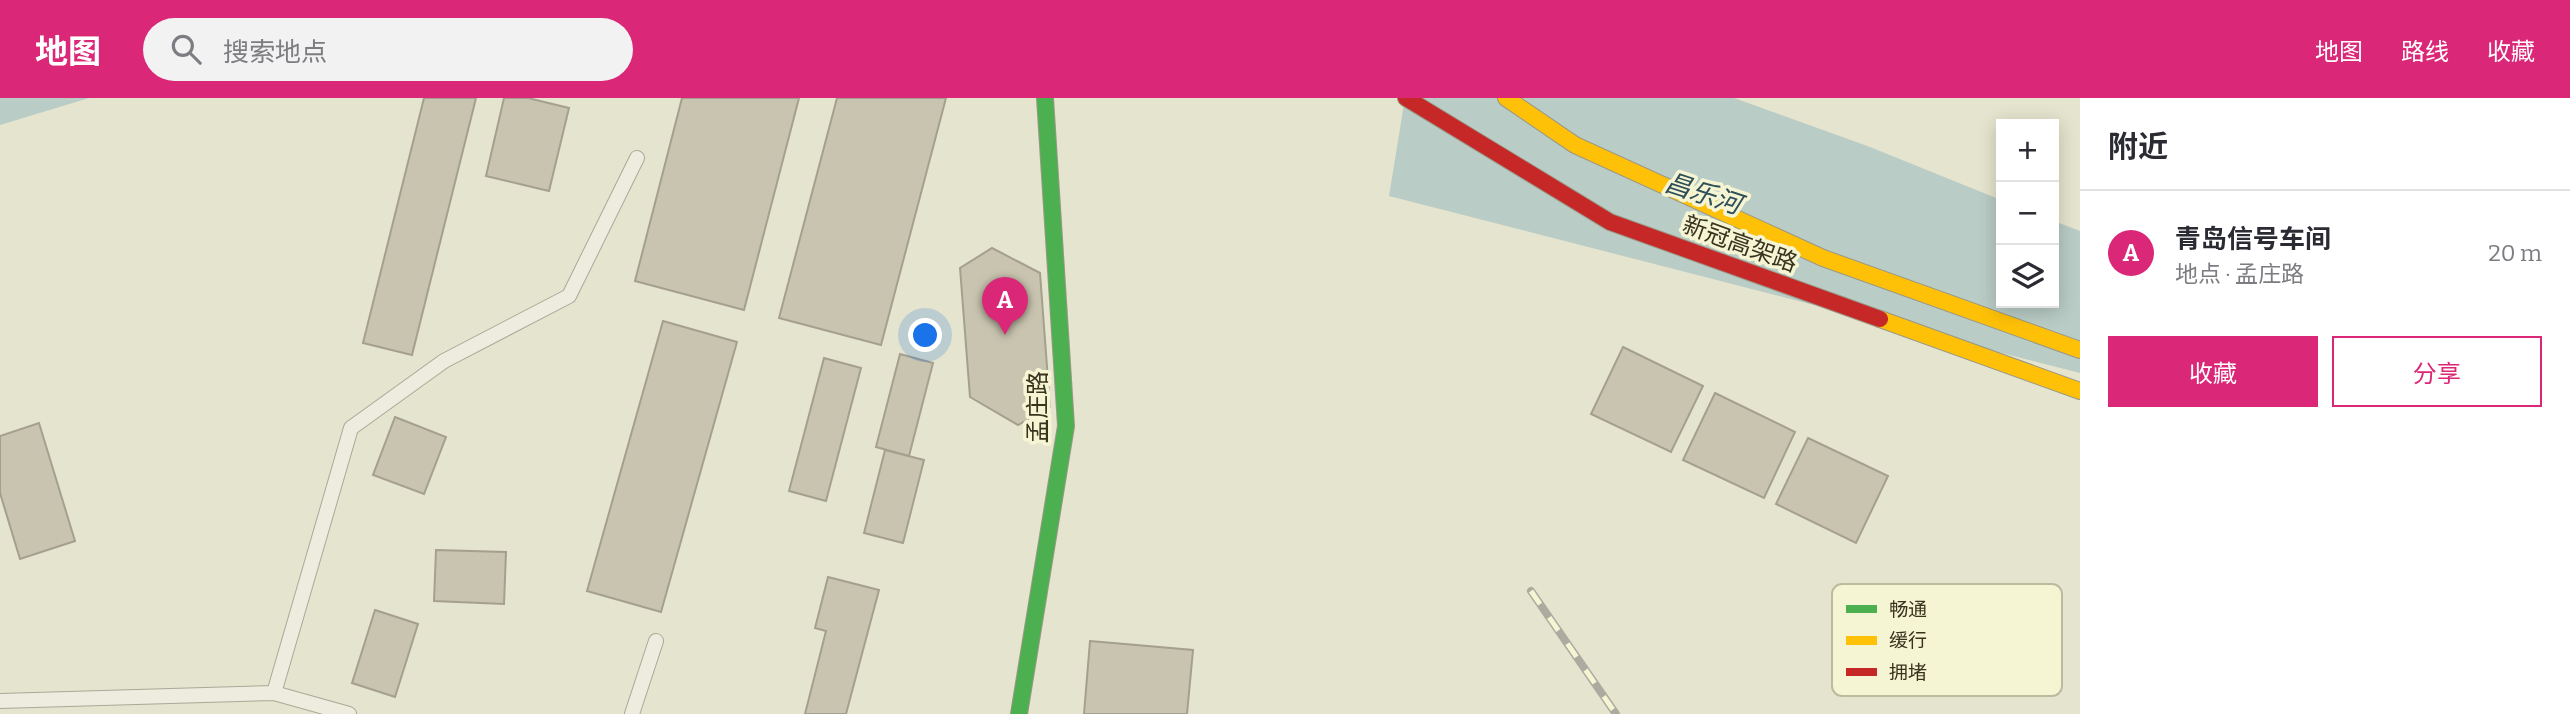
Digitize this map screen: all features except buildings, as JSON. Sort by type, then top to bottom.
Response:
[{"type":"main road","name":"孟庄路","points":[[1019,714],[1066,426],[1045,98]]},
{"type":"main road","name":"新冠高架路","points":[[1406,98],[1610,222],[2080,391]]},
{"type":"main road","name":"新冠高架路","points":[[1506,98],[1575,145],[1823,258],[2080,350]]},
{"type":"lane","points":[[274,693],[351,428],[444,361],[569,296],[637,158]]},
{"type":"lane","points":[[632,714],[656,641]]},
{"type":"lane","points":[[0,701],[274,693],[349,714]]},
{"type":"water","points":[[0,98],[89,98],[0,125]]},
{"type":"water","name":"昌乐河","points":[[1405,98],[1734,98],[1870,147],[1996,198],[1996,308],[2059,308],[2059,223],[2080,231],[2080,373],[1389,196]]},
{"type":"railway","points":[[1531,591],[1616,714]]},
{"type":"traffic: fast","points":[[1019,714],[1066,426],[1045,98]]},
{"type":"traffic: slow","points":[[1506,98],[1575,145],[1823,258],[2080,350]]},
{"type":"traffic: slow","points":[[1880,319],[2080,391]]},
{"type":"traffic: jam","points":[[1406,98],[1610,222],[1880,319]]},
{"type":"place","name":"青岛信号车间","points":[[1005,335]]}]
